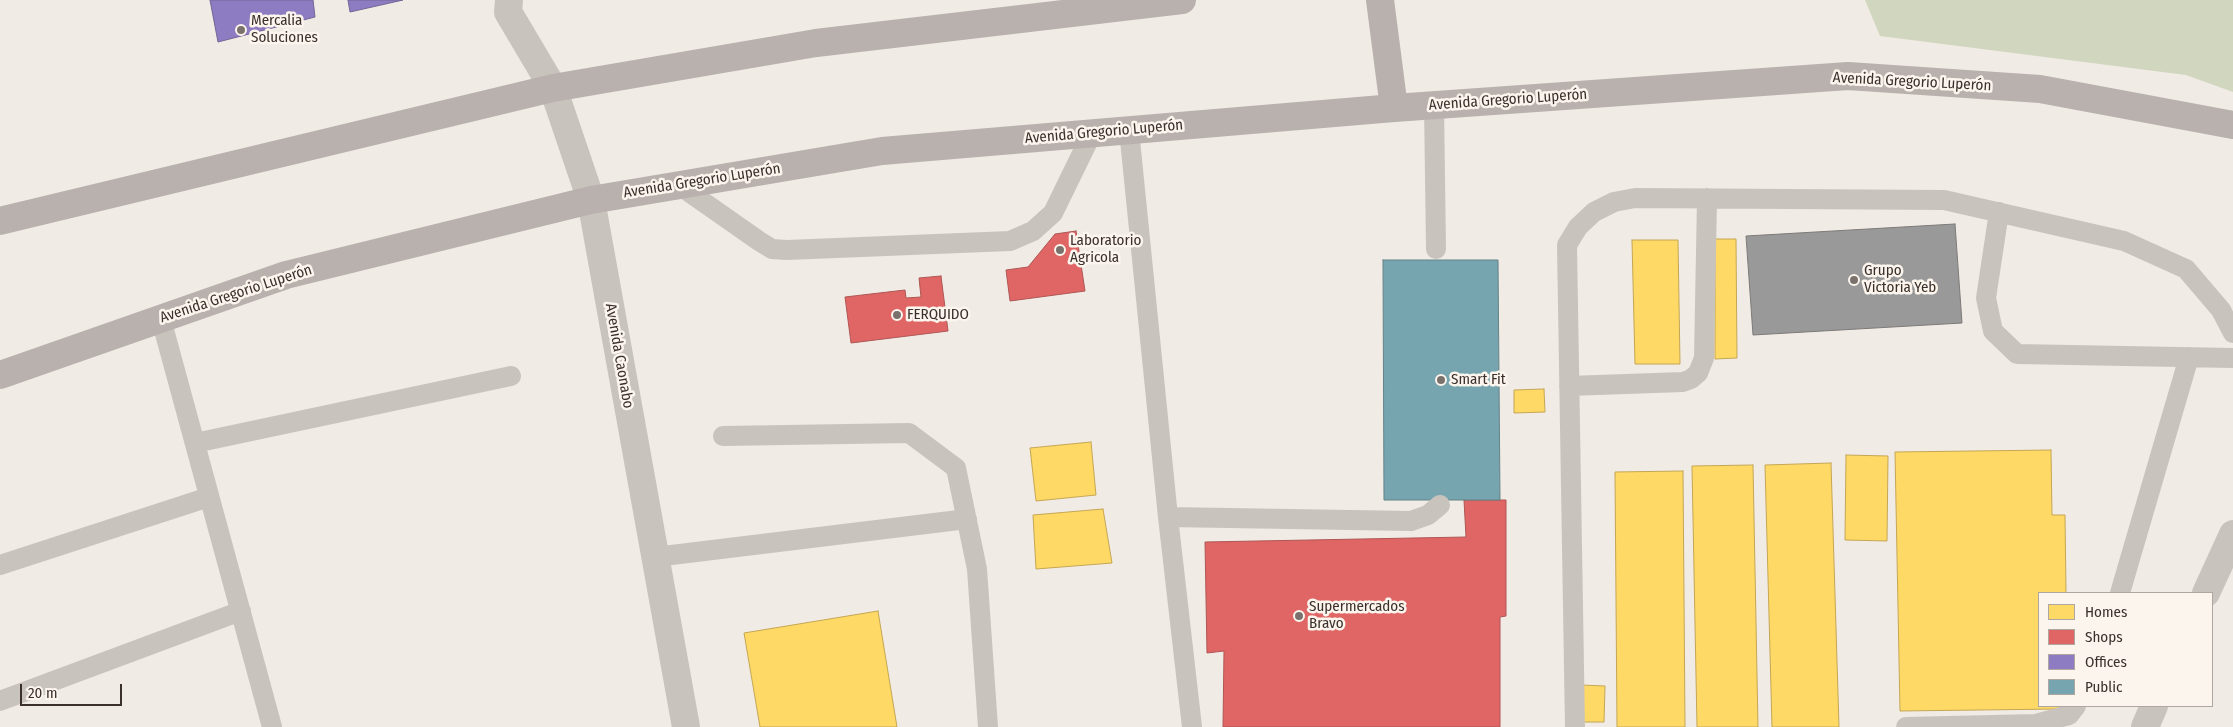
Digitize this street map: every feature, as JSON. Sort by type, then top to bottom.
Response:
[{"type":"main road","points":[[0,221],[553,88],[816,43],[1182,0]]},
{"type":"main road","points":[[1380,0],[1394,108]]},
{"type":"main road","name":"Avenida Gregorio Luperón","points":[[0,375],[286,275],[591,200],[882,151],[1434,104],[1848,76],[2040,89],[2233,125]]},
{"type":"street","name":"Avenida Caonabo","points":[[509,0],[508,12],[553,88],[591,200],[686,727]]},
{"type":"street","points":[[2206,592],[2233,534]]},
{"type":"street","points":[[2145,727],[2154,707]]},
{"type":"lane","points":[[1434,104],[1436,248]]},
{"type":"lane","points":[[1129,130],[1168,517],[1192,727]]},
{"type":"lane","points":[[679,185],[758,241],[772,248],[787,250],[1010,240],[1033,231],[1053,212],[1092,133]]},
{"type":"lane","points":[[1576,727],[1567,245],[1578,227],[1594,212],[1614,202],[1635,198],[1944,200],[2124,242],[2186,269],[2221,310],[2233,333]]},
{"type":"lane","points":[[1569,386],[1683,382],[1692,379],[1698,373],[1704,358],[1706,198]]},
{"type":"lane","points":[[1998,212],[1986,298],[1993,331],[2017,354],[2233,358]]},
{"type":"lane","points":[[161,319],[271,727]]},
{"type":"lane","points":[[2120,592],[2189,357]]},
{"type":"lane","points":[[195,443],[511,376]]},
{"type":"lane","points":[[722,436],[909,433],[956,468],[977,570],[988,727]]},
{"type":"lane","points":[[0,565],[209,496]]},
{"type":"lane","points":[[1168,517],[1411,522],[1428,514],[1440,505]]},
{"type":"lane","points":[[655,557],[967,519]]},
{"type":"lane","points":[[0,701],[241,611]]},
{"type":"lane","points":[[1906,727],[2036,724],[2070,715],[2075,707]]},
{"type":"green space","points":[[1865,0],[2233,0],[2233,92],[2186,75],[1880,36]]},
{"type":"building: Homes","points":[[1715,239],[1736,239],[1737,358],[1715,359]]},
{"type":"building: Homes","points":[[1632,240],[1678,240],[1680,364],[1635,364]]},
{"type":"building: Homes","points":[[1544,389],[1545,412],[1514,413],[1514,390]]},
{"type":"building: Homes","points":[[1091,442],[1096,495],[1036,501],[1030,448]]},
{"type":"building: Homes","points":[[2051,450],[2052,515],[2065,515],[2066,592],[2038,592],[2038,707],[2059,707],[2059,709],[1900,711],[1895,452]]},
{"type":"building: Homes","points":[[1846,455],[1888,456],[1887,541],[1845,540]]},
{"type":"building: Homes","points":[[1831,463],[1839,727],[1772,727],[1765,465]]},
{"type":"building: Homes","points":[[1753,465],[1758,727],[1697,727],[1692,466]]},
{"type":"building: Homes","points":[[1683,471],[1685,727],[1617,727],[1615,472]]},
{"type":"building: Homes","points":[[1103,509],[1112,563],[1036,569],[1033,515]]},
{"type":"building: Homes","points":[[878,611],[897,727],[760,727],[744,633]]},
{"type":"building: Homes","points":[[1581,685],[1605,686],[1604,722],[1580,722]]},
{"type":"building: Shops","name":"Laboratorio Agricola","points":[[1076,231],[1085,291],[1010,301],[1006,270],[1028,267],[1055,234]]},
{"type":"building: Shops","name":"FERQUIDO","points":[[941,276],[948,331],[851,343],[845,297],[905,290],[906,298],[921,297],[919,278]]},
{"type":"building: Shops","points":[[1464,500],[1506,500],[1506,616],[1500,617],[1500,727],[1223,727],[1224,651],[1207,653],[1205,542],[1466,537]]},
{"type":"building: Offices","name":"Mercalia Soluciones","points":[[210,0],[313,0],[315,17],[218,42]]},
{"type":"building: Offices","name":"Mercalia Soluciones","points":[[348,0],[403,0],[350,12]]},
{"type":"building: Public","name":"Smart Fit","points":[[1383,260],[1498,260],[1500,500],[1384,500]]},
{"type":"building: Industry","name":"Grupo Victoria Yeb","points":[[1955,224],[1962,323],[1753,335],[1746,236]]},
{"type":"place","name":"Mercalia Soluciones","points":[[241,30]]},
{"type":"place","name":"Laboratorio Agricola","points":[[1060,250]]},
{"type":"place","name":"Grupo Victoria Yeb","points":[[1854,280]]},
{"type":"place","name":"FERQUIDO","points":[[897,315]]},
{"type":"place","name":"Smart Fit","points":[[1441,380]]},
{"type":"place","name":"Supermercados Bravo","points":[[1299,616]]}]
